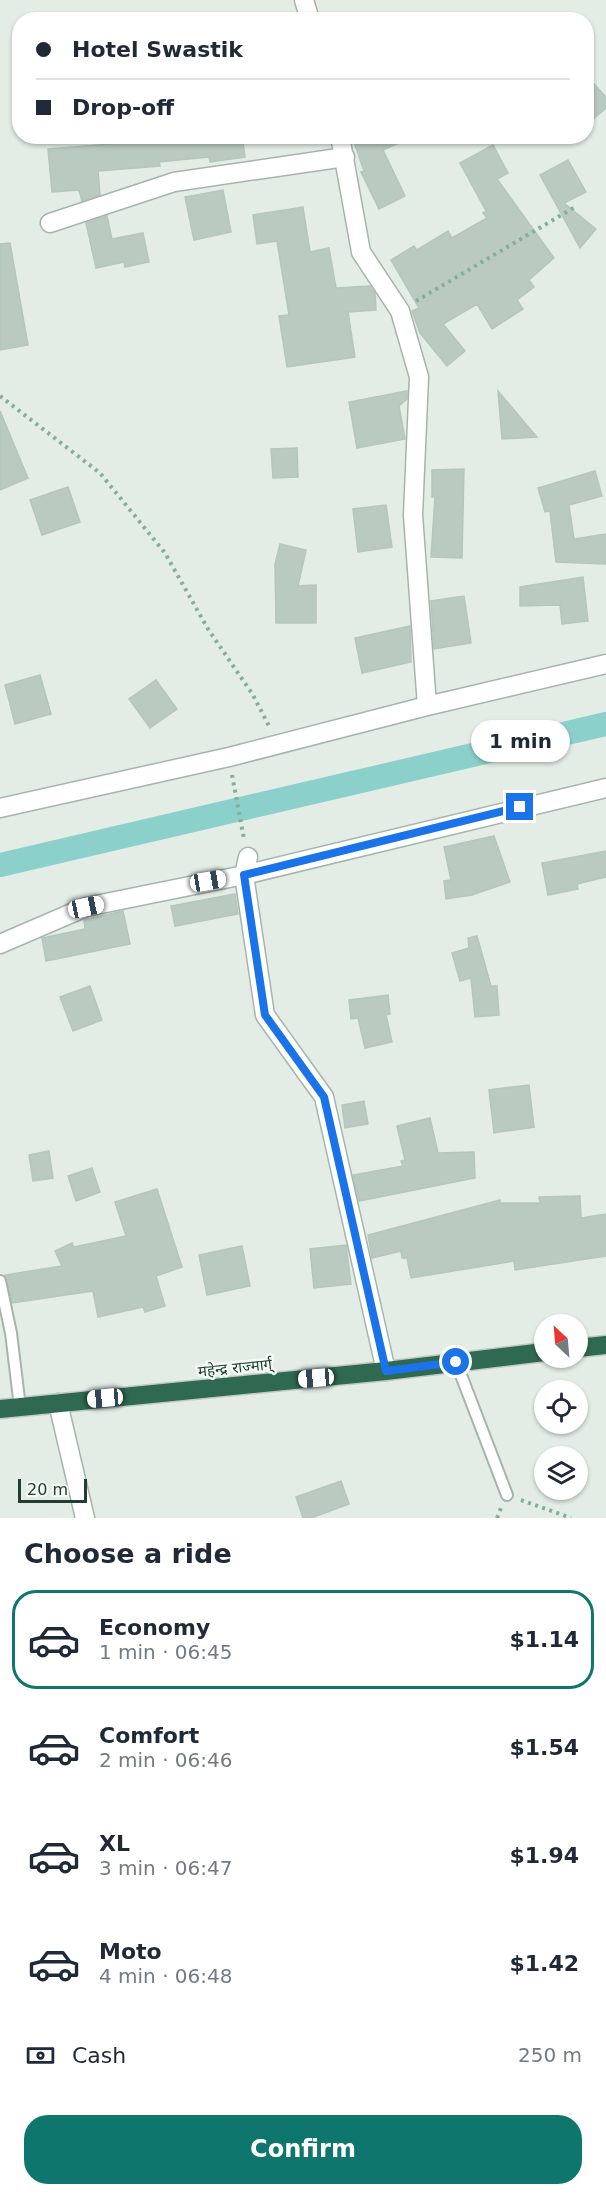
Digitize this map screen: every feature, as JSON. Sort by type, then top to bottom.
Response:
[{"type":"highway","points":[[588,1347],[606,1345]]},
{"type":"highway","name":"महेन्द्र राज्मार्ग्","points":[[0,1409],[386,1371],[534,1353]]},
{"type":"street","points":[[342,144],[361,252],[400,310],[419,377],[414,515],[427,706]]},
{"type":"street","points":[[50,223],[174,182],[345,156]]},
{"type":"street","points":[[0,808],[279,745],[427,706],[606,664]]},
{"type":"street","points":[[0,944],[86,907],[246,866],[606,788]]},
{"type":"street","points":[[246,866],[265,1015],[324,1097],[386,1371]]},
{"type":"street","points":[[58,1403],[85,1518]]},
{"type":"lane","points":[[0,1281],[12,1333],[20,1407]]},
{"type":"lane","points":[[456,1362],[507,1495]]},
{"type":"path","points":[[400,310],[575,207]]},
{"type":"path","points":[[0,396],[100,473],[165,553],[208,629],[253,695],[279,745]]},
{"type":"path","points":[[232,777],[246,866]]},
{"type":"path","points":[[507,1495],[571,1518]]},
{"type":"building","points":[[594,84],[606,97],[606,108],[594,118]]},
{"type":"building","points":[[112,144],[243,144],[245,157],[210,162],[209,157],[159,162],[160,166],[98,171],[100,195],[82,201],[79,190],[52,192],[48,149]]},
{"type":"building","points":[[355,144],[396,144],[383,150],[405,196],[379,209],[361,172],[364,171]]},
{"type":"building","points":[[493,145],[508,173],[497,179],[554,258],[529,280],[534,287],[517,300],[523,309],[492,329],[477,304],[443,324],[465,351],[447,366],[420,333],[412,311],[419,308],[391,260],[414,246],[417,250],[448,231],[452,238],[487,218],[483,213],[486,211],[460,163]]},
{"type":"building","points":[[568,160],[586,192],[564,203],[596,229],[580,248],[540,175]]},
{"type":"building","points":[[223,190],[231,232],[194,240],[185,197]]},
{"type":"building","points":[[303,207],[310,252],[329,248],[336,288],[370,286],[375,293],[376,310],[348,312],[355,357],[287,367],[279,316],[289,315],[277,241],[257,244],[253,215]]},
{"type":"building","points":[[107,216],[112,239],[143,233],[149,262],[125,267],[124,262],[96,268],[86,223]]},
{"type":"building","points":[[10,243],[28,345],[0,350],[0,244]]},
{"type":"building","points":[[407,391],[407,399],[399,406],[405,439],[357,448],[349,402]]},
{"type":"building","points":[[498,391],[537,437],[502,439]]},
{"type":"building","points":[[0,411],[28,478],[0,490]]},
{"type":"building","points":[[297,448],[298,477],[273,478],[271,449]]},
{"type":"building","points":[[464,469],[462,558],[431,557],[435,497],[432,497],[432,470]]},
{"type":"building","points":[[595,471],[602,496],[569,505],[574,539],[606,534],[606,564],[556,562],[550,511],[545,512],[538,488]]},
{"type":"building","points":[[68,487],[80,522],[42,535],[30,500]]},
{"type":"building","points":[[386,505],[392,547],[358,552],[353,509]]},
{"type":"building","points":[[280,544],[306,550],[298,586],[316,585],[316,623],[276,623],[275,564]]},
{"type":"building","points":[[583,577],[588,621],[562,624],[560,605],[520,606],[520,587]]},
{"type":"building","points":[[464,596],[471,643],[434,649],[431,601]]},
{"type":"building","points":[[410,626],[411,662],[362,673],[355,638]]},
{"type":"building","points":[[40,675],[51,714],[15,724],[5,685]]},
{"type":"building","points":[[156,680],[177,709],[150,728],[129,699]]},
{"type":"building","points":[[494,836],[510,882],[472,895],[446,899],[444,881],[451,880],[444,847]]},
{"type":"building","points":[[606,851],[606,877],[577,884],[578,889],[548,895],[542,863]]},
{"type":"building","points":[[235,894],[238,914],[175,926],[171,906]]},
{"type":"building","points":[[123,911],[130,944],[46,961],[42,938],[85,929],[84,920]]},
{"type":"building","points":[[477,936],[491,986],[497,986],[499,1015],[475,1017],[471,978],[460,981],[452,953],[469,948],[468,938]]},
{"type":"building","points":[[90,986],[102,1020],[73,1031],[60,997]]},
{"type":"building","points":[[388,995],[390,1014],[386,1015],[392,1042],[365,1048],[358,1018],[351,1019],[349,1000]]},
{"type":"building","points":[[529,1085],[534,1127],[494,1133],[489,1090]]},
{"type":"building","points":[[364,1101],[368,1124],[345,1128],[342,1105]]},
{"type":"building","points":[[430,1118],[438,1153],[474,1152],[475,1178],[359,1201],[353,1175],[403,1166],[401,1161],[405,1160],[397,1126]]},
{"type":"building","points":[[49,1151],[53,1178],[33,1181],[29,1155]]},
{"type":"building","points":[[92,1168],[100,1192],[76,1201],[68,1176]]},
{"type":"building","points":[[157,1189],[182,1267],[156,1276],[165,1306],[145,1312],[143,1307],[98,1317],[93,1291],[12,1303],[5,1275],[62,1266],[55,1251],[72,1243],[74,1247],[126,1236],[115,1202]]},
{"type":"building","points":[[580,1196],[581,1218],[606,1214],[606,1256],[515,1270],[514,1261],[411,1278],[407,1258],[402,1258],[401,1251],[372,1258],[368,1235],[500,1200],[500,1203],[540,1203],[539,1197]]},
{"type":"building","points":[[346,1245],[351,1284],[314,1288],[310,1249]]},
{"type":"building","points":[[242,1246],[250,1286],[207,1295],[199,1255]]},
{"type":"building","points":[[341,1481],[349,1504],[311,1518],[303,1518],[296,1497]]},
{"type":"waterway","points":[[0,865],[606,724]]},
{"type":"route","points":[[456,1362],[386,1371],[324,1097],[265,1015],[244,875],[520,807]]}]
